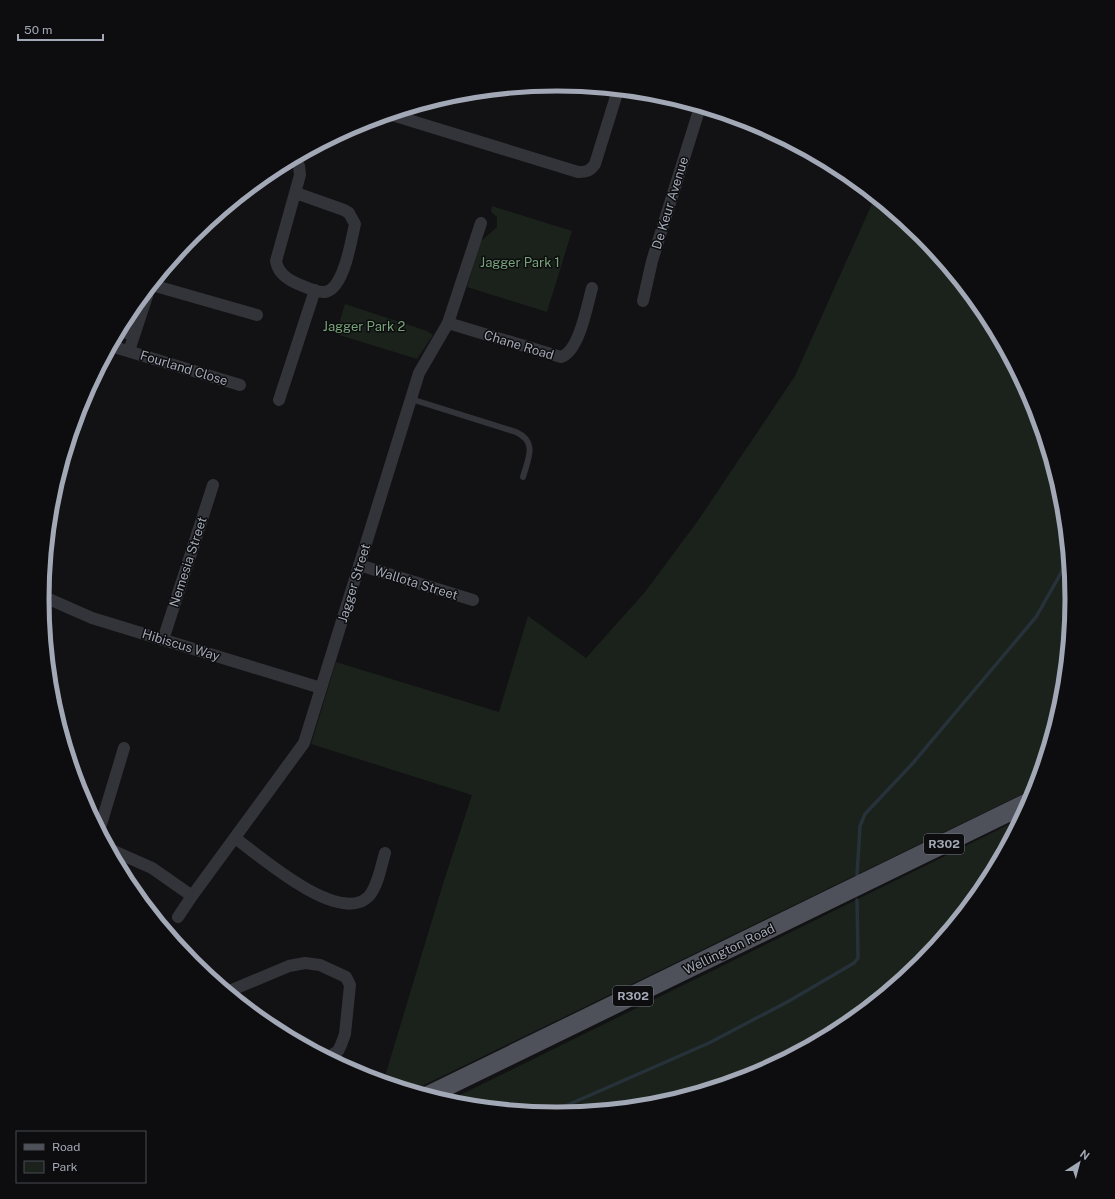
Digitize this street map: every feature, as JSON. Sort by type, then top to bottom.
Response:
[{"type":"main road","name":"Wellington Road","points":[[434,1093],[1022,805]]},
{"type":"street","points":[[398,117],[578,172],[585,172],[590,170],[595,164],[617,94]]},
{"type":"street","name":"De Keur Avenue","points":[[644,301],[652,262],[698,111]]},
{"type":"street","points":[[296,193],[344,210],[349,213],[355,224],[338,283],[330,290],[323,292],[293,282],[282,274],[277,266],[276,260],[296,193],[300,170],[297,163]]},
{"type":"street","name":"Jagger Street","points":[[178,918],[192,896],[301,749],[419,373],[448,323],[481,223]]},
{"type":"street","points":[[157,286],[257,315]]},
{"type":"street","name":"Chane Road","points":[[448,323],[561,357],[569,354],[576,341],[592,288]]},
{"type":"street","points":[[279,400],[315,290]]},
{"type":"street","points":[[129,351],[144,304]]},
{"type":"street","points":[[125,333],[134,335]]},
{"type":"street","name":"Fourland Close","points":[[116,347],[240,385]]},
{"type":"street","name":"Nemesia Street","points":[[163,640],[213,485]]},
{"type":"street","name":"Wallota Street","points":[[359,565],[473,600]]},
{"type":"street","name":"Hibiscus Way","points":[[49,599],[92,618],[321,688]]},
{"type":"street","points":[[101,824],[124,748]]},
{"type":"street","points":[[235,838],[302,887],[330,900],[349,905],[360,902],[369,896],[373,889],[385,853]]},
{"type":"street","points":[[116,852],[139,861],[192,896]]},
{"type":"street","points":[[232,990],[290,966],[305,963],[320,965],[346,977],[350,985],[345,1034],[342,1045],[338,1051],[331,1055]]},
{"type":"lane","points":[[411,399],[516,432],[526,437],[529,442],[530,453],[523,477]]},
{"type":"green space","points":[[873,201],[893,217],[940,264],[961,290],[998,345],[1014,375],[1027,405],[1049,468],[1062,533],[1065,566],[1066,600],[1062,666],[1049,731],[1028,791],[417,1088],[385,1077],[442,887],[472,795],[311,744],[336,662],[499,712],[528,616],[586,658],[645,592],[697,522],[795,376]]},
{"type":"green space","name":"Jagger Park 1","points":[[492,206],[572,231],[547,312],[467,287],[480,242],[497,227],[497,217],[491,212]]},
{"type":"green space","name":"Jagger Park 2","points":[[345,304],[427,331],[433,335],[417,359],[336,334]]},
{"type":"green space","points":[[1015,821],[998,854],[961,909],[940,935],[917,959],[893,982],[867,1003],[812,1040],[782,1056],[721,1081],[689,1091],[624,1104],[558,1108],[524,1107],[491,1104],[455,1097]]},
{"type":"waterway","points":[[857,875],[860,826],[865,814],[913,763],[1036,617],[1065,566]]},
{"type":"waterway","points":[[561,1108],[709,1043],[789,1001],[854,963],[858,958],[857,900]]}]
